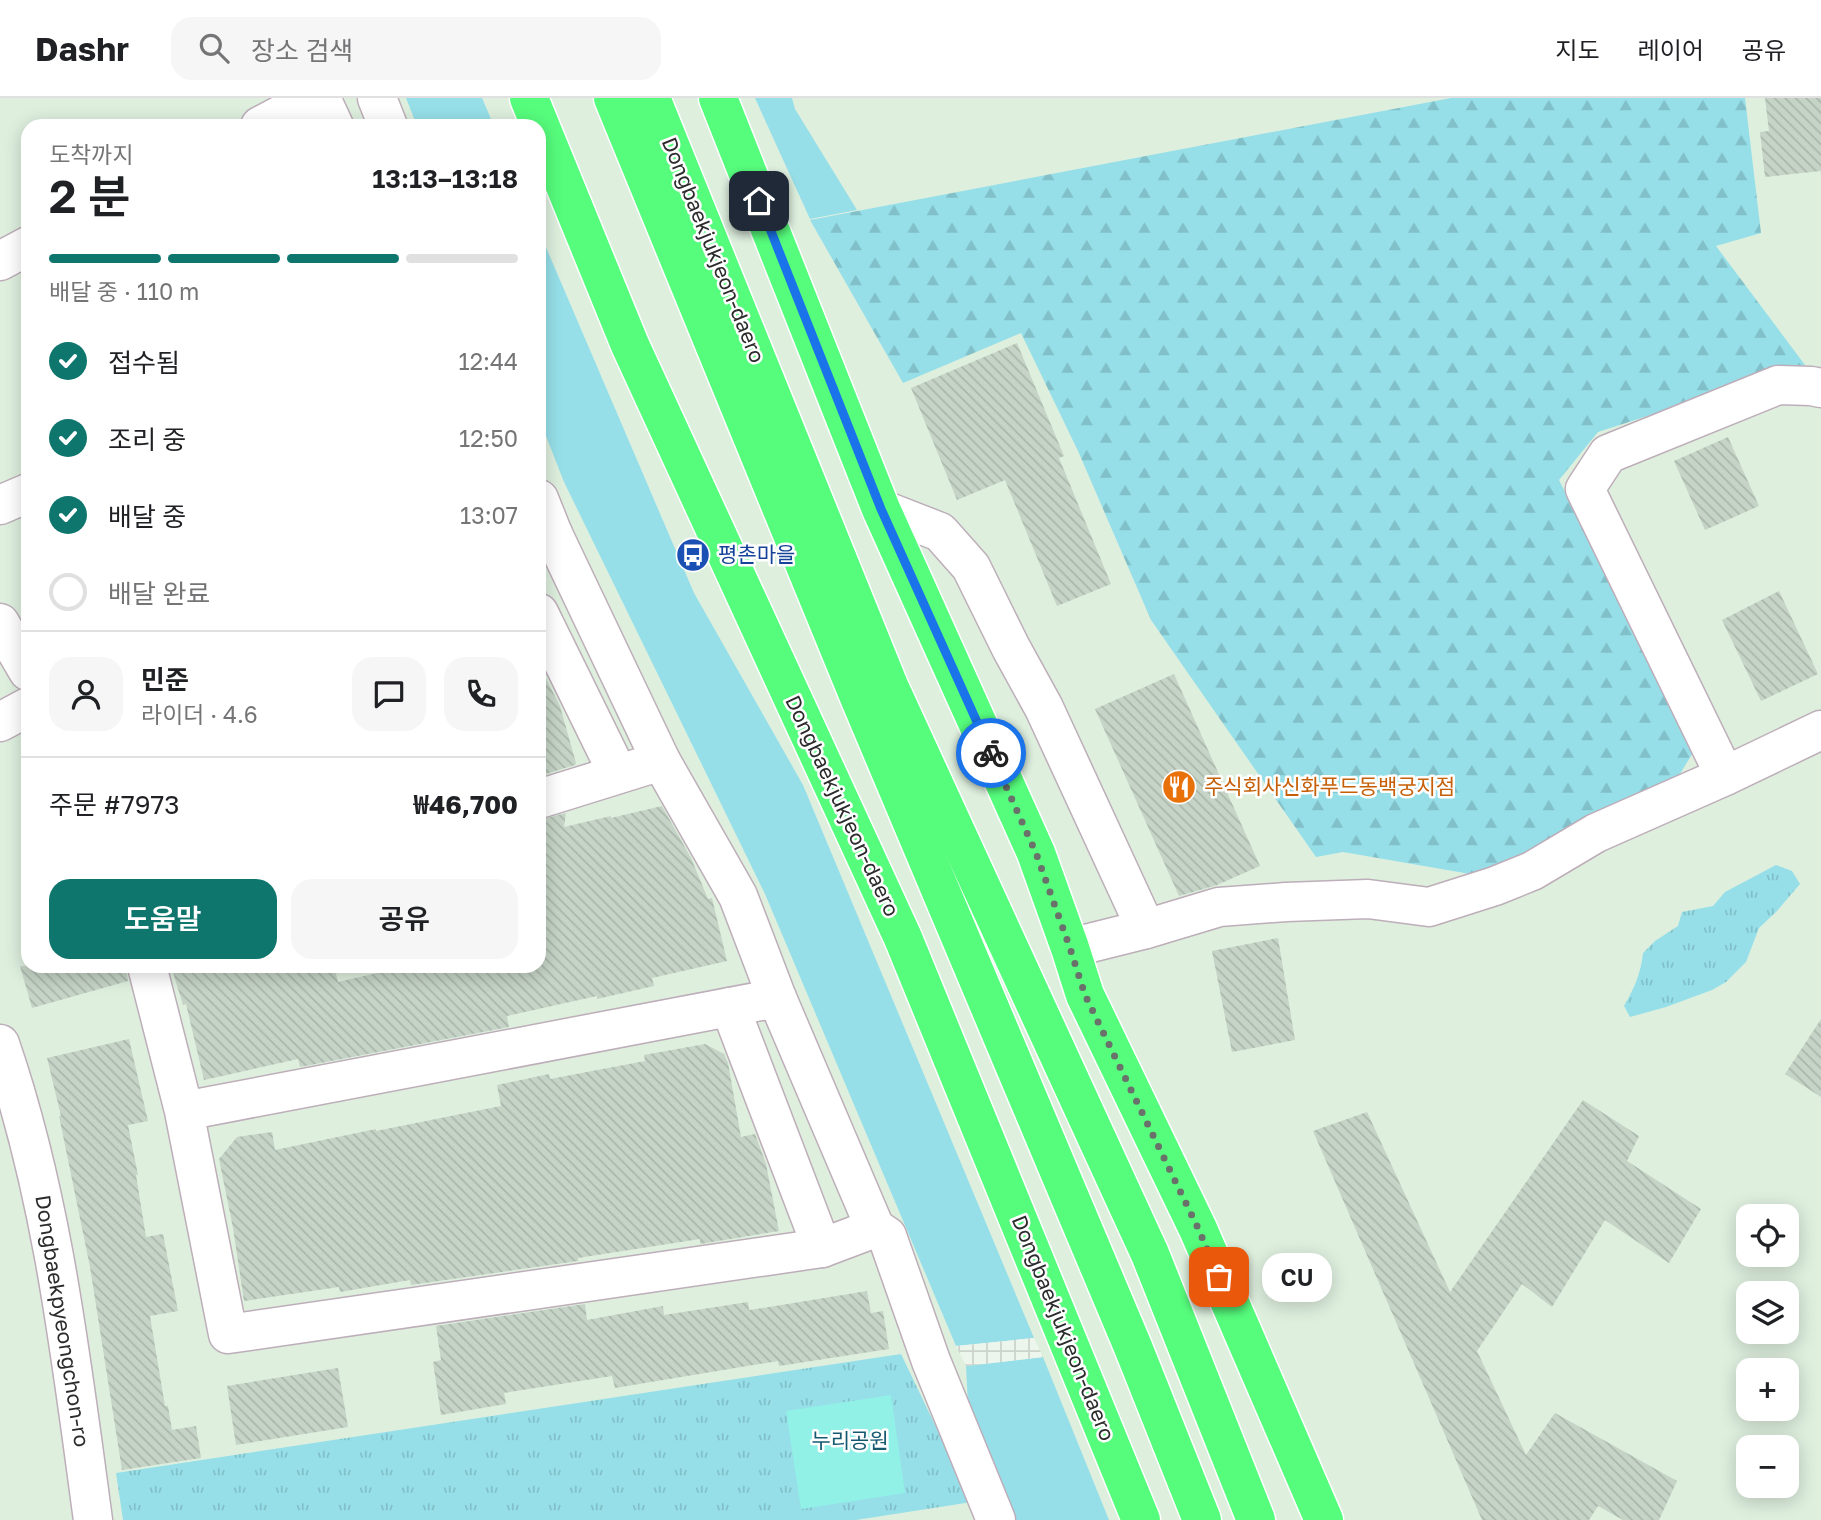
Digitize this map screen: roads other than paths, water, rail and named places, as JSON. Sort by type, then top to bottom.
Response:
[{"type":"main road","name":"Dongbaekjukjeon-daero","points":[[529,98],[538,119]]},
{"type":"main road","name":"Dongbaekjukjeon-daero","points":[[613,98],[854,685],[1133,1347],[1202,1520]]},
{"type":"main road","name":"Dongbaekjukjeon-daero","points":[[651,98],[889,686],[1150,1254],[1256,1520]]},
{"type":"main road","points":[[718,98],[881,509],[1036,853],[1085,995],[1150,1254]]},
{"type":"main road","name":"Dongbaekjukjeon-daero","points":[[546,140],[630,345],[904,939],[1141,1520]]},
{"type":"main road","points":[[1085,995],[1198,1228],[1324,1520]]},
{"type":"street","points":[[273,119],[313,98]]},
{"type":"street","points":[[321,98],[331,119]]},
{"type":"street","points":[[377,98],[385,119]]},
{"type":"street","points":[[0,261],[21,250]]},
{"type":"street","points":[[1725,776],[1585,489],[1608,454],[1778,385],[1821,388]]},
{"type":"street","points":[[0,505],[21,496]]},
{"type":"street","points":[[881,509],[940,531],[971,567],[1044,708],[1146,929]]},
{"type":"street","points":[[546,528],[661,761],[738,897],[777,998],[875,1228],[887,1236],[931,1361],[996,1520]]},
{"type":"street","points":[[0,623],[21,659]]},
{"type":"street","points":[[546,626],[618,774]]},
{"type":"street","points":[[0,722],[21,711]]},
{"type":"street","points":[[1070,948],[1219,907],[1368,900],[1429,907],[1532,871],[1596,833],[1821,730]]},
{"type":"street","points":[[546,797],[661,761]]},
{"type":"street","points":[[149,973],[184,1111],[228,1334],[822,1248],[875,1228]]},
{"type":"street","points":[[184,1111],[777,998]]},
{"type":"street","points":[[730,1007],[822,1248]]},
{"type":"street","name":"Dongbaekpyeongchon-ro","points":[[0,1044],[36,1167],[53,1244],[73,1367],[93,1520]]},
{"type":"place","name":"평촌마을","points":[[693,555]]},
{"type":"place","name":"주식회사신화푸드동백궁지점","points":[[1179,787]]},
{"type":"place","name":"CU","points":[[1219,1277]]},
{"type":"park label","name":"누리공원","points":[[850,1441]]}]
